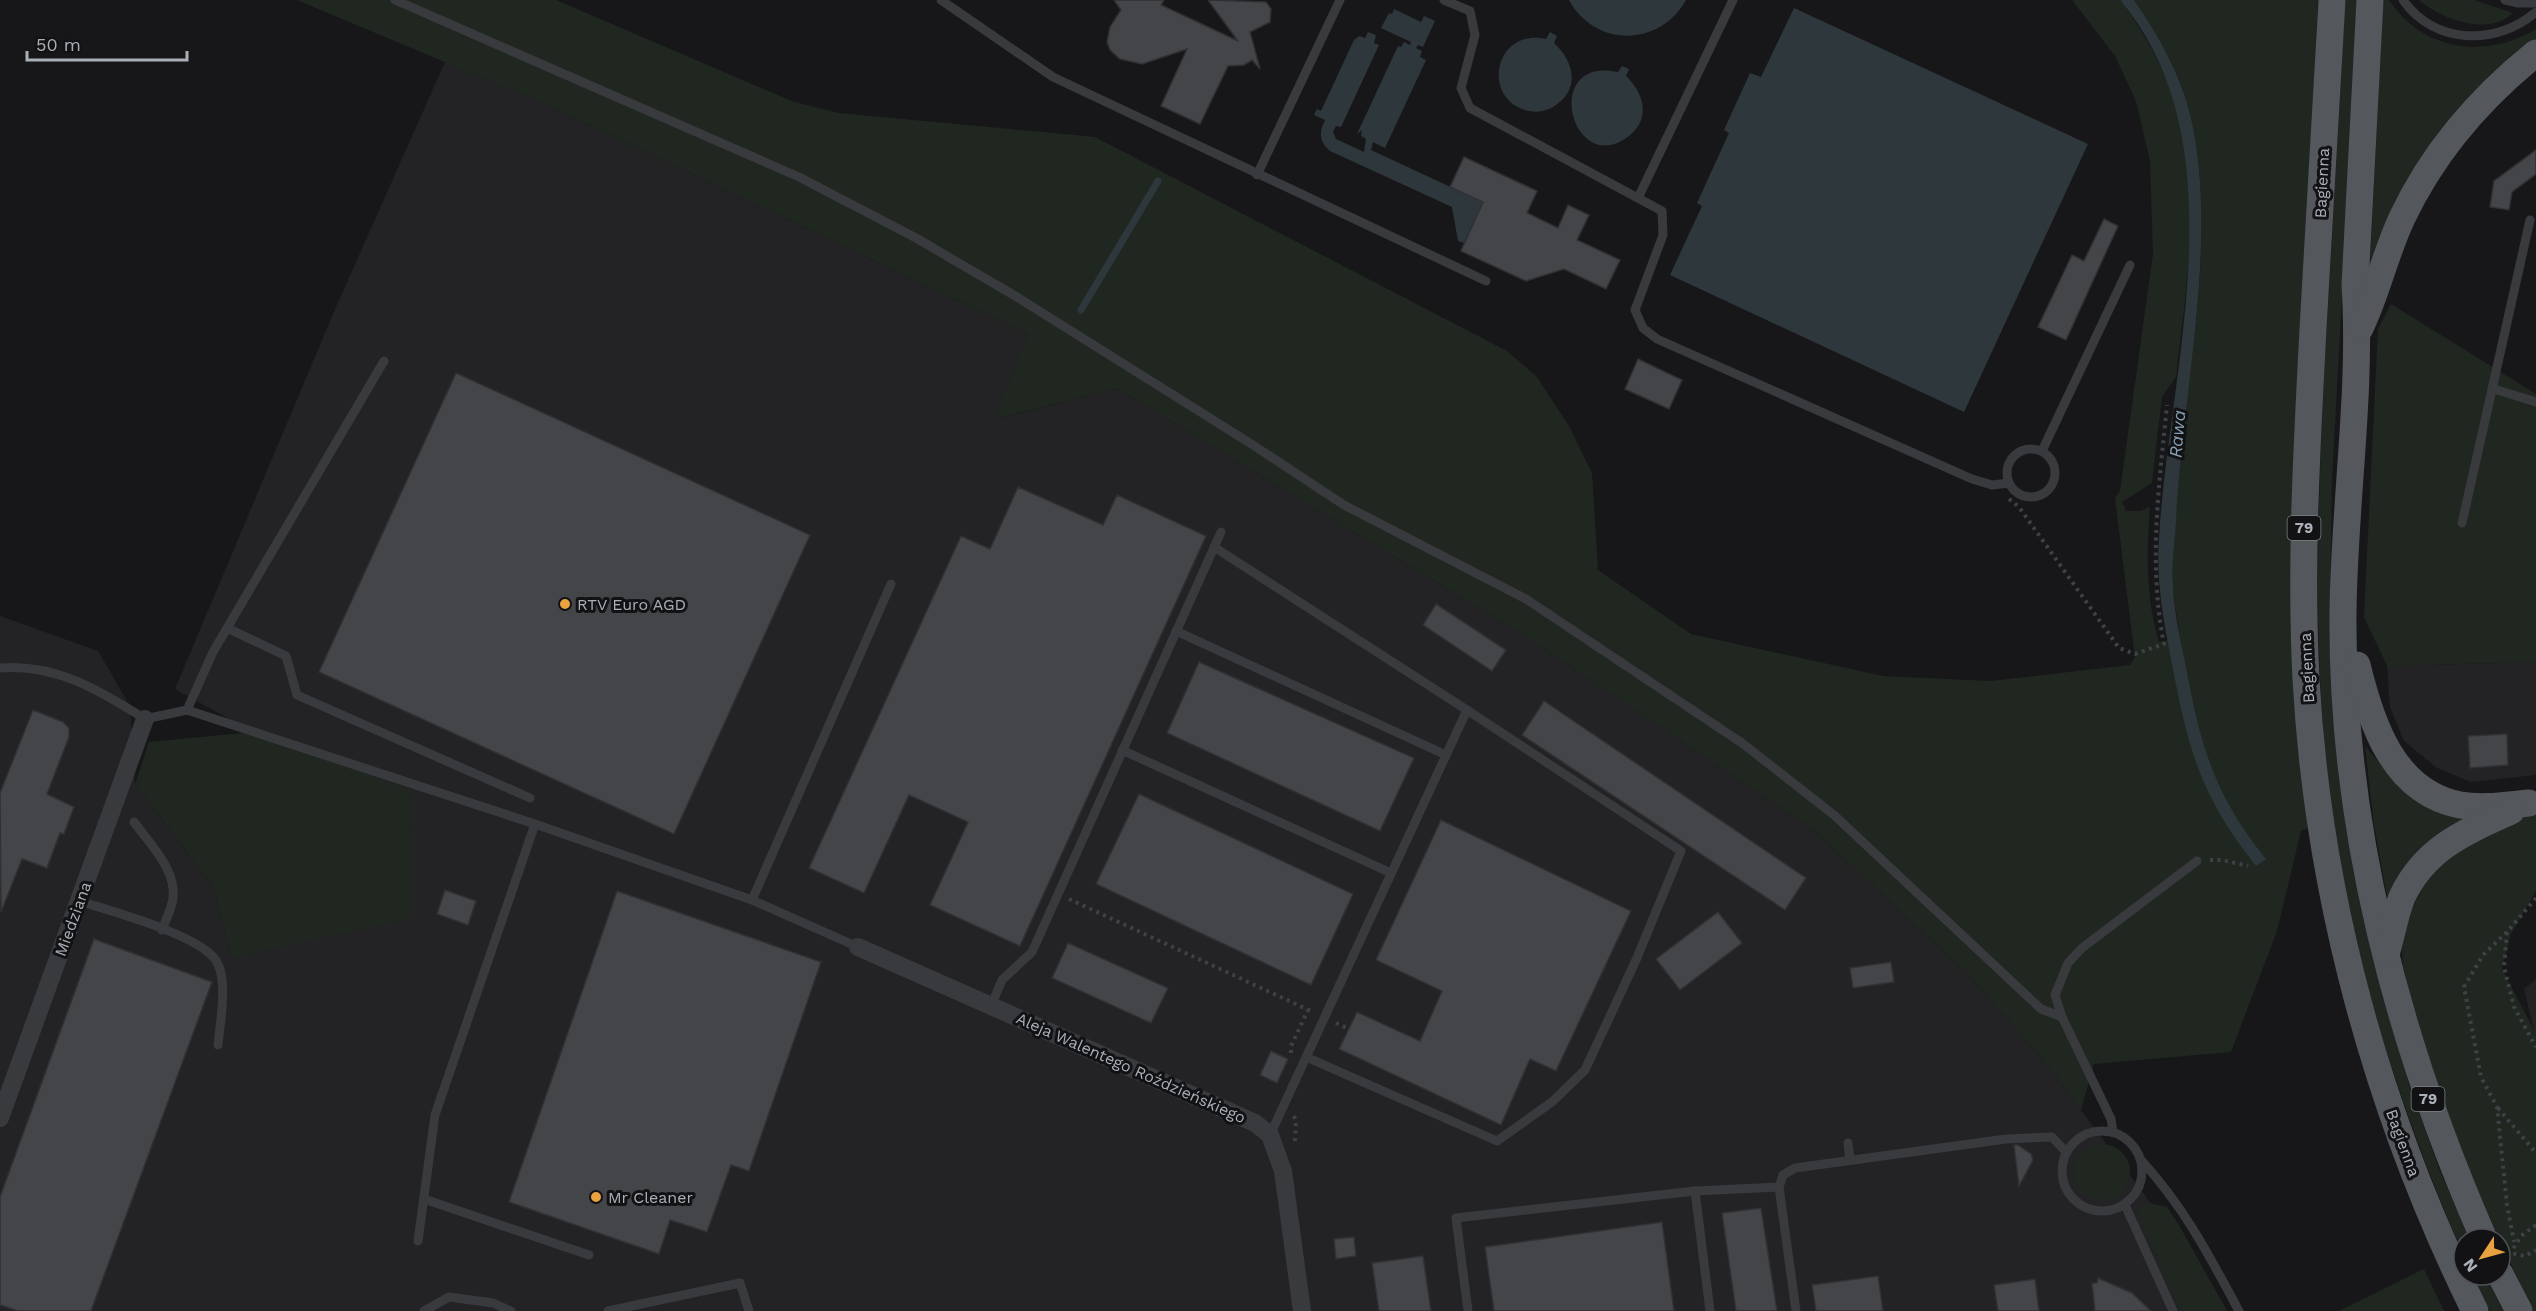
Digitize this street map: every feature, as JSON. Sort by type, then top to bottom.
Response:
[{"type":"main road","name":"Bagienna","points":[[2332,0],[2305,493],[2304,636],[2314,770],[2324,844],[2340,924],[2372,1051],[2416,1179],[2475,1311]]},
{"type":"main road","name":"79","points":[[2370,0],[2355,285],[2358,332],[2343,613],[2352,767],[2368,869],[2386,955],[2444,1145],[2479,1227]]},
{"type":"main road","points":[[2358,332],[2373,301],[2386,256],[2402,218],[2431,166],[2484,99],[2536,53]]},
{"type":"main road","points":[[2343,613],[2368,712],[2383,745],[2405,775],[2430,793],[2459,805],[2486,807],[2533,801]]},
{"type":"main road","points":[[2386,955],[2402,897],[2426,862],[2453,837],[2533,801]]},
{"type":"main road","points":[[2507,1287],[2519,1311]]},
{"type":"street","name":"Miedziana","points":[[0,1118],[145,719]]},
{"type":"street","name":"Aleja Walentego Roździeńskiego","points":[[858,947],[1255,1123],[1270,1136]]},
{"type":"street","points":[[1270,1136],[1283,1171],[1302,1311]]},
{"type":"lane","points":[[395,0],[799,177],[906,233],[1017,297],[1344,505],[1526,599],[1751,750],[1834,815],[2041,1009],[2062,1017]]},
{"type":"lane","points":[[941,0],[1053,77],[1486,281]]},
{"type":"lane","points":[[1257,174],[1340,0]]},
{"type":"lane","points":[[1444,0],[1470,11],[1475,35],[1461,88],[1470,108],[1662,211],[1663,235],[1635,310],[1643,328],[1657,339],[1972,479],[1992,484],[2009,483]]},
{"type":"lane","points":[[1638,198],[1733,0]]},
{"type":"lane","points":[[2403,0],[2438,31],[2468,37],[2498,33],[2523,24],[2536,12]]},
{"type":"lane","points":[[2505,0],[2517,3],[2536,3]]},
{"type":"lane","points":[[2462,523],[2494,389],[2530,220]]},
{"type":"lane","points":[[2042,451],[2130,265]]},
{"type":"lane","points":[[187,710],[227,628],[384,361]]},
{"type":"lane","points":[[2494,389],[2536,402]]},
{"type":"lane","points":[[2025,449],[2042,451],[2054,463],[2056,471],[2051,487],[2045,493],[2029,497],[2020,495],[2009,483],[2008,466],[2012,458],[2025,449]]},
{"type":"lane","points":[[992,1006],[1002,980],[1032,951],[1221,532]]},
{"type":"lane","points":[[1214,547],[1681,851],[1585,1070],[1552,1102],[1497,1141],[1306,1057]]},
{"type":"lane","points":[[753,900],[891,584]]},
{"type":"lane","points":[[227,628],[286,656],[297,695],[530,798]]},
{"type":"lane","points":[[1176,631],[1446,755]]},
{"type":"lane","points":[[0,668],[17,667],[64,676],[98,689],[145,719],[187,710],[535,824],[753,900],[858,947]]},
{"type":"lane","points":[[1270,1136],[1467,711]]},
{"type":"lane","points":[[1122,750],[1391,873]]},
{"type":"lane","points":[[134,822],[166,866],[173,882],[173,900],[162,930]]},
{"type":"lane","points":[[418,1241],[435,1115],[535,824]]},
{"type":"lane","points":[[2112,1132],[2111,1119],[2062,1017],[2055,995],[2068,963],[2082,948],[2197,861]]},
{"type":"lane","points":[[79,901],[196,944],[215,959],[223,986],[218,1045]]},
{"type":"lane","points":[[2141,1160],[2140,1185],[2125,1205],[2112,1211],[2099,1212],[2086,1209],[2074,1201],[2066,1191],[2062,1178],[2062,1165],[2066,1152],[2086,1134],[2099,1131],[2112,1132],[2125,1138],[2135,1148],[2141,1160],[2171,1193],[2200,1237],[2239,1311]]},
{"type":"lane","points":[[1796,1311],[1779,1187],[1783,1175],[1795,1168],[2029,1138],[2052,1137],[2066,1152]]},
{"type":"lane","points":[[1848,1143],[1850,1160]]},
{"type":"lane","points":[[1468,1311],[1455,1218],[1695,1191],[1779,1187]]},
{"type":"lane","points":[[1695,1191],[1710,1311]]},
{"type":"lane","points":[[424,1198],[589,1255]]},
{"type":"lane","points":[[2125,1205],[2173,1311]]},
{"type":"lane","points":[[608,1311],[740,1283],[749,1311]]},
{"type":"lane","points":[[424,1311],[449,1298],[493,1303],[511,1311]]},
{"type":"path","points":[[1992,484],[2019,507],[2119,648],[2135,654],[2164,644],[2157,611],[2154,548],[2167,405]]},
{"type":"path","points":[[2197,861],[2222,860],[2248,866]]},
{"type":"path","points":[[1058,893],[1348,1029]]},
{"type":"path","points":[[2536,899],[2483,955],[2464,987],[2481,1077],[2498,1107],[2536,1154]]},
{"type":"path","points":[[2507,932],[2504,967],[2514,1007],[2536,1047]]},
{"type":"path","points":[[2498,1107],[2507,1205],[2515,1254],[2525,1256],[2536,1250]]},
{"type":"path","points":[[2514,1242],[2536,1225]]},
{"type":"shaded area","points":[[297,0],[556,0],[794,102],[839,113],[1095,137],[1507,351],[1537,377],[1569,426],[1592,473],[1598,570],[1691,634],[1883,676],[1990,681],[2130,665],[2135,657],[2115,498],[2120,491],[2153,254],[2150,161],[2136,101],[2115,56],[2072,0],[2120,0],[2124,5],[2161,67],[2172,94],[2184,140],[2190,207],[2190,242],[2176,377],[2162,397],[2152,483],[2122,502],[2126,511],[2140,511],[2150,507],[2149,592],[2159,642],[2180,639],[2174,592],[2173,558],[2180,463],[2197,315],[2201,216],[2199,167],[2187,103],[2176,72],[2152,27],[2134,0],[2318,0],[2313,99],[2303,787],[2308,828],[2301,831],[2277,931],[2231,1052],[2094,1064],[2081,1110],[2048,1066],[1969,975],[1812,829],[1525,636],[1117,388],[995,419],[1028,334],[552,107]]},
{"type":"shaded area","points":[[2345,0],[2358,0],[2332,480],[2330,608],[2372,954],[2410,1088],[2440,1171],[2464,1227],[2452,1228],[2403,1102],[2370,996],[2335,833],[2327,774],[2319,656],[2318,537],[2325,359]]},
{"type":"shaded area","points":[[2384,0],[2389,0],[2403,17],[2419,30],[2437,40],[2476,47],[2496,45],[2516,39],[2536,29],[2536,39],[2504,65],[2370,266],[2383,3]]},
{"type":"shaded area","points":[[2419,0],[2474,0],[2513,13],[2491,24],[2465,23],[2439,13]]},
{"type":"shaded area","points":[[445,62],[552,107],[1028,334],[996,419],[1117,388],[1525,636],[1812,829],[1969,975],[2048,1066],[2173,1233],[2213,1311],[0,1311],[0,616],[98,651],[130,706],[135,784],[213,886],[232,958],[253,732],[175,689],[336,307]]},
{"type":"shaded area","points":[[2391,304],[2536,394],[2536,662],[2387,666],[2364,617],[2378,329]]},
{"type":"shaded area","points":[[2536,662],[2536,775],[2471,782],[2437,768],[2404,741],[2390,707],[2387,666]]},
{"type":"shaded area","points":[[253,732],[410,790],[411,918],[232,958],[213,886],[135,784],[149,742]]},
{"type":"shaded area","points":[[2365,746],[2390,776],[2464,818],[2388,902],[2374,825]]},
{"type":"shaded area","points":[[2536,812],[2536,891],[2511,934],[2502,969],[2536,1034],[2536,1311],[2533,1311],[2512,1266],[2512,1227],[2494,1227],[2448,1116],[2416,1017],[2403,966],[2402,949],[2408,916],[2427,878],[2471,838]]},
{"type":"shaded area","points":[[2536,979],[2536,1038],[2524,989]]},
{"type":"shaded area","points":[[2096,1144],[2108,1144],[2118,1148],[2126,1156],[2130,1172],[2126,1188],[2118,1196],[2108,1200],[2096,1200],[2086,1196],[2078,1188],[2074,1178],[2074,1166],[2078,1156],[2086,1148]]},
{"type":"shaded area","points":[[2149,1203],[2167,1207],[2227,1311],[2181,1311],[2137,1211],[2142,1205]]},
{"type":"shaded area","points":[[2424,1269],[2444,1311],[2339,1311]]},
{"type":"shaded area","points":[[2478,1287],[2491,1287],[2503,1311],[2490,1311]]},
{"type":"water","points":[[1569,0],[1686,0],[1675,15],[1660,27],[1628,36],[1595,27],[1580,16]]},
{"type":"water","name":"Rawa","points":[[2120,0],[2134,0],[2168,56],[2187,103],[2199,165],[2200,266],[2173,560],[2174,596],[2179,634],[2200,733],[2225,797],[2236,817],[2266,859],[2256,866],[2221,816],[2198,769],[2183,719],[2163,614],[2158,569],[2159,538],[2189,259],[2188,189],[2179,121],[2157,57]]},
{"type":"water","points":[[1794,8],[2088,144],[1964,412],[1670,275],[1702,206],[1697,203],[1729,133],[1724,130],[1750,73],[1761,77]]},
{"type":"water","points":[[1394,9],[1421,22],[1424,16],[1435,21],[1423,47],[1418,45],[1416,48],[1422,51],[1420,57],[1426,60],[1385,148],[1373,142],[1371,150],[1483,202],[1464,243],[1458,241],[1452,207],[1330,151],[1321,137],[1325,120],[1314,115],[1317,109],[1321,111],[1354,40],[1359,36],[1365,38],[1368,32],[1376,35],[1374,43],[1379,45],[1341,127],[1336,126],[1333,132],[1336,139],[1364,152],[1366,139],[1361,136],[1362,130],[1357,134],[1398,46],[1401,47],[1404,42],[1410,45],[1411,42],[1381,28],[1389,13],[1392,14]]},
{"type":"water","points":[[1550,32],[1557,36],[1554,43],[1566,57],[1570,66],[1572,74],[1569,91],[1550,109],[1529,111],[1514,105],[1504,94],[1499,81],[1500,67],[1505,54],[1515,44],[1528,38],[1546,39]]},
{"type":"water","points":[[1622,66],[1629,69],[1626,76],[1640,97],[1643,113],[1641,121],[1629,136],[1609,145],[1592,142],[1580,131],[1573,114],[1572,96],[1579,81],[1594,72],[1618,72]]},
{"type":"building","points":[[1114,0],[1164,0],[1161,5],[1238,41],[1208,0],[1266,2],[1271,9],[1270,22],[1250,32],[1260,69],[1252,60],[1244,65],[1228,66],[1200,124],[1161,106],[1187,49],[1142,64],[1120,59],[1110,50],[1107,42],[1110,27],[1121,10]]},
{"type":"building","points":[[2536,150],[2536,174],[2512,192],[2509,210],[2490,207],[2494,181]]},
{"type":"building","points":[[1464,157],[1537,191],[1527,213],[1558,228],[1568,205],[1589,215],[1577,240],[1620,260],[1606,289],[1564,269],[1526,281],[1461,251],[1483,202],[1450,187]]},
{"type":"building","points":[[2104,219],[2118,226],[2066,340],[2038,327],[2072,255],[2084,261]]},
{"type":"building","points":[[1638,359],[1682,380],[1669,409],[1625,389]]},
{"type":"building","name":"RTV Euro AGD","points":[[456,373],[810,535],[674,834],[319,672]]},
{"type":"building","points":[[1018,487],[1103,525],[1117,495],[1206,536],[1020,946],[930,905],[968,822],[909,795],[864,893],[809,868],[961,536],[990,549]]},
{"type":"building","points":[[1436,604],[1506,650],[1492,671],[1423,625]]},
{"type":"building","points":[[1199,662],[1414,758],[1380,831],[1167,733]]},
{"type":"building","points":[[1544,701],[1806,878],[1785,910],[1522,735]]},
{"type":"building","points":[[33,710],[63,722],[69,728],[69,737],[47,794],[74,807],[64,834],[60,833],[47,868],[22,859],[1,912],[0,793]]},
{"type":"building","points":[[2507,734],[2508,765],[2470,768],[2468,736]]},
{"type":"building","points":[[1139,794],[1353,894],[1311,985],[1096,884]]},
{"type":"building","points":[[1441,820],[1631,911],[1556,1071],[1530,1059],[1501,1125],[1339,1049],[1357,1012],[1420,1041],[1442,991],[1376,960]]},
{"type":"building","points":[[445,890],[476,901],[468,925],[437,914]]},
{"type":"building","points":[[617,891],[821,962],[749,1171],[731,1165],[707,1232],[670,1220],[659,1254],[509,1202]]},
{"type":"building","points":[[1718,912],[1742,943],[1680,990],[1656,959]]},
{"type":"building","points":[[94,939],[212,982],[91,1311],[18,1311],[0,1305],[0,1197]]},
{"type":"building","points":[[1068,943],[1168,988],[1151,1023],[1052,978]]},
{"type":"building","points":[[1891,962],[1894,982],[1853,988],[1850,968]]},
{"type":"building","points":[[1271,1051],[1288,1059],[1277,1083],[1260,1075]]},
{"type":"building","points":[[2014,1145],[2018,1145],[2031,1154],[2033,1160],[2019,1186]]},
{"type":"building","points":[[1761,1208],[1777,1311],[1736,1311],[1722,1213]]},
{"type":"building","points":[[1662,1222],[1674,1311],[1494,1311],[1485,1247]]},
{"type":"building","points":[[1354,1237],[1356,1256],[1336,1259],[1334,1239]]},
{"type":"building","points":[[1423,1256],[1431,1311],[1379,1311],[1372,1263]]},
{"type":"building","points":[[1878,1276],[1883,1311],[1816,1311],[1812,1285]]},
{"type":"building","points":[[2098,1278],[2132,1293],[2151,1311],[2095,1311],[2092,1283],[2097,1283]]},
{"type":"building","points":[[2035,1279],[2039,1311],[1998,1311],[1994,1285]]},
{"type":"waterway","points":[[1081,310],[1158,181]]},
{"type":"place","name":"RTV Euro AGD","points":[[565,604]]},
{"type":"place","name":"Mr Cleaner","points":[[596,1197]]}]
